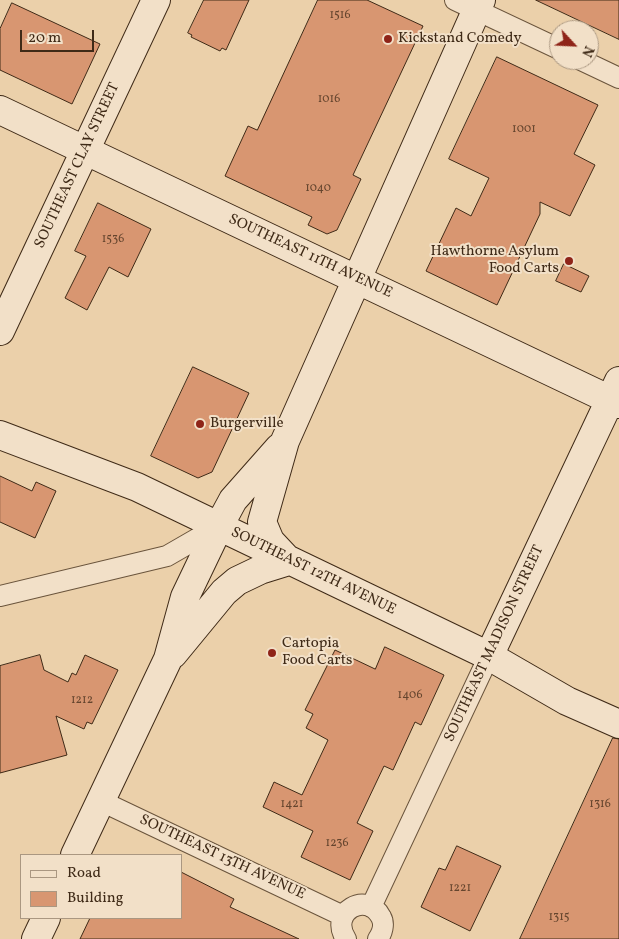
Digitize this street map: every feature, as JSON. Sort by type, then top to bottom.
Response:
[{"type":"main road","name":"SOUTHEAST CLAY STREET","points":[[0,331],[156,0]]},
{"type":"main road","points":[[168,659],[224,592],[237,581],[260,570],[289,561],[270,541],[262,522],[285,441],[356,280],[471,3]]},
{"type":"main road","name":"SOUTHEAST 11TH AVENUE","points":[[0,110],[356,280],[616,395]]},
{"type":"main road","name":"SOUTHEAST MADISON STREET","points":[[489,656],[616,395]]},
{"type":"main road","name":"SOUTHEAST 12TH AVENUE","points":[[0,435],[137,487],[489,656],[567,701],[619,724]]},
{"type":"main road","points":[[75,854],[168,659],[185,597],[219,526],[233,500],[285,441]]},
{"type":"main road","points":[[36,939],[46,919]]},
{"type":"street","points":[[471,3],[549,45]]},
{"type":"street","points":[[599,69],[619,78]]},
{"type":"street","points":[[2,594],[167,556],[219,526]]},
{"type":"street","name":"SOUTHEAST MADISON STREET","points":[[371,907],[489,656]]},
{"type":"street","name":"SOUTHEAST 13TH AVENUE","points":[[101,801],[343,916]]},
{"type":"street","points":[[346,939],[342,933],[341,924],[343,916],[348,909],[356,905],[365,904],[378,911],[382,919],[383,937]]},
{"type":"building","points":[[204,0],[249,0],[226,50],[222,48],[220,51],[191,37],[192,35],[188,33]]},
{"type":"building","points":[[318,0],[367,0],[423,26],[353,175],[361,179],[337,230],[327,234],[308,225],[312,217],[225,176],[248,126],[257,130]]},
{"type":"building","points":[[536,0],[619,0],[619,39],[599,30],[599,20],[579,20]]},
{"type":"building","points":[[12,3],[100,44],[72,104],[0,70],[0,29]]},
{"type":"building","points":[[497,57],[598,105],[574,154],[595,165],[570,216],[540,202],[540,214],[497,305],[426,271],[456,208],[471,216],[489,178],[449,159]]},
{"type":"building","points":[[98,203],[151,229],[128,277],[109,267],[87,310],[65,298],[86,256],[75,251]]},
{"type":"building","points":[[564,264],[589,276],[581,292],[556,281]]},
{"type":"building","name":"Burgerville","points":[[193,367],[249,393],[212,472],[198,478],[151,456]]},
{"type":"building","points":[[0,476],[32,491],[36,482],[56,491],[35,538],[0,522]]},
{"type":"building","points":[[385,647],[444,675],[421,725],[415,722],[393,770],[384,766],[357,823],[373,831],[350,880],[301,857],[313,831],[263,807],[274,782],[302,795],[328,740],[306,728],[313,714],[305,710],[335,650],[375,669]]},
{"type":"building","points":[[40,655],[44,670],[68,682],[72,673],[76,675],[85,655],[118,670],[92,724],[87,722],[84,729],[56,716],[67,755],[0,773],[0,666]]},
{"type":"building","points":[[613,738],[619,739],[619,939],[520,939]]},
{"type":"building","points":[[457,846],[501,866],[470,931],[421,907],[439,868],[445,870]]},
{"type":"building","points":[[182,873],[234,899],[230,907],[299,939],[80,939],[90,919],[182,919]]},
{"type":"place","name":"Kickstand Comedy","points":[[388,39]]},
{"type":"place","name":"Hawthorne Asylum Food Carts","points":[[569,261]]},
{"type":"place","name":"Burgerville","points":[[200,424]]},
{"type":"place","name":"Cartopia Food Carts","points":[[272,653]]}]
